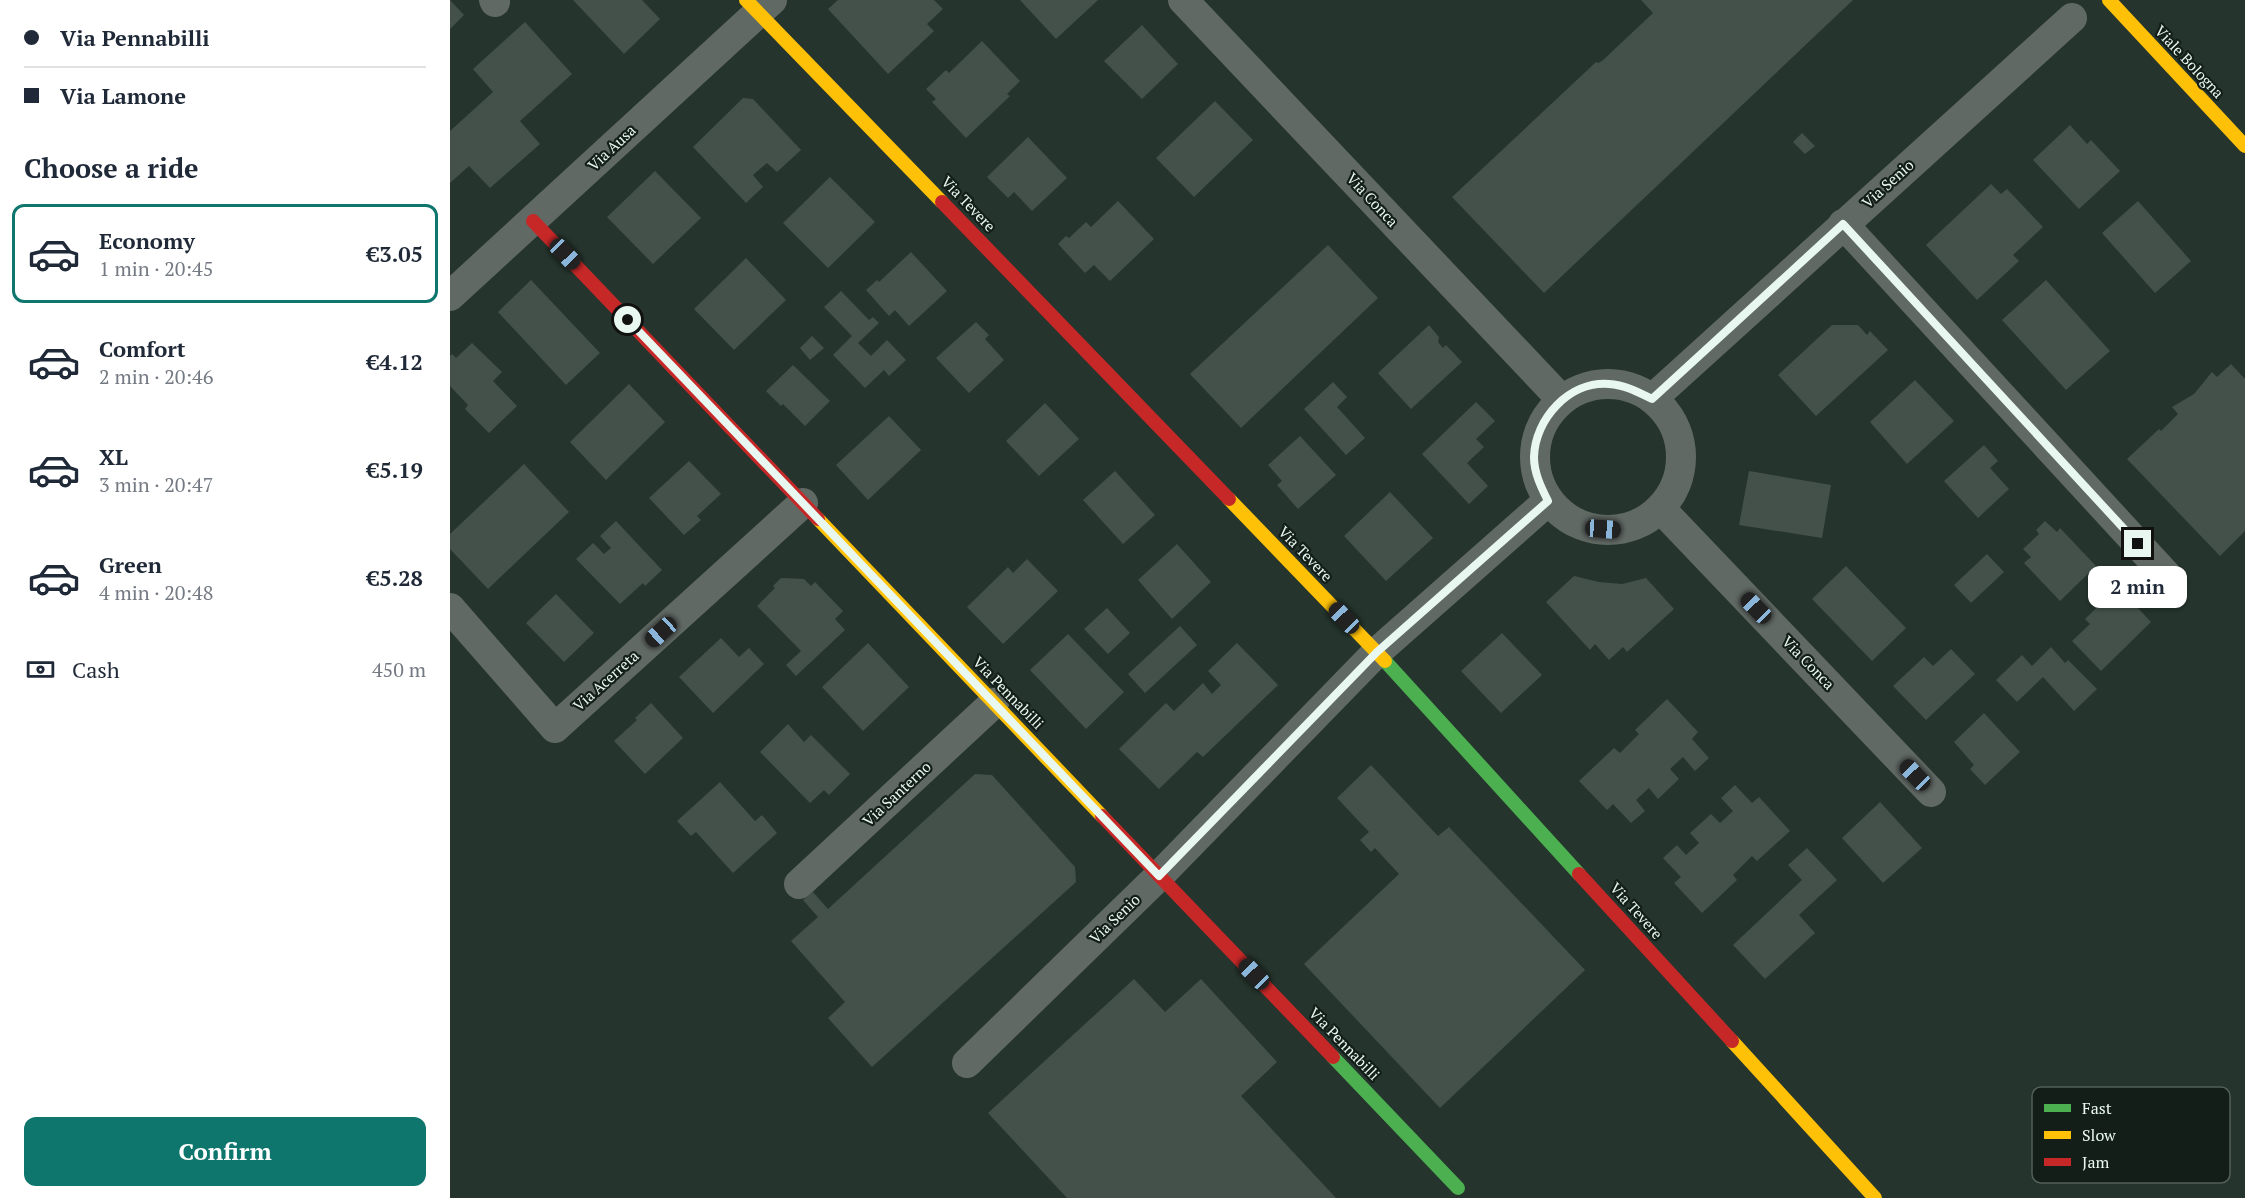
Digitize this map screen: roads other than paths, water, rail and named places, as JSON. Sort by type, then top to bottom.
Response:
[{"type":"street","name":"Via Conca","points":[[1183,0],[1562,400]]},
{"type":"street","name":"Viale Bologna","points":[[2109,0],[2245,146]]},
{"type":"street","name":"Via Ausa","points":[[450,296],[533,221],[759,4]]},
{"type":"street","name":"Via Tevere","points":[[759,4],[1377,652],[1875,1198]]},
{"type":"street","name":"Via Senio","points":[[1652,399],[2072,18]]},
{"type":"street","name":"Via Pennabilli","points":[[533,221],[1458,1188]]},
{"type":"street","points":[[1843,224],[2169,578]]},
{"type":"street","points":[[1607,384],[1631,388],[1652,399],[1670,417],[1679,440],[1681,464],[1674,488],[1660,508],[1640,523],[1615,530],[1590,528],[1567,518],[1548,501],[1538,481],[1534,458],[1537,436],[1547,416],[1562,400],[1583,388],[1607,384]]},
{"type":"street","name":"Via Senio","points":[[967,1063],[1159,876],[1377,652],[1548,501]]},
{"type":"street","name":"Via Acerreta","points":[[450,608],[555,728],[802,503]]},
{"type":"street","name":"Via Conca","points":[[1660,508],[1931,792]]},
{"type":"street","name":"Via Santerno","points":[[799,884],[994,703]]}]
